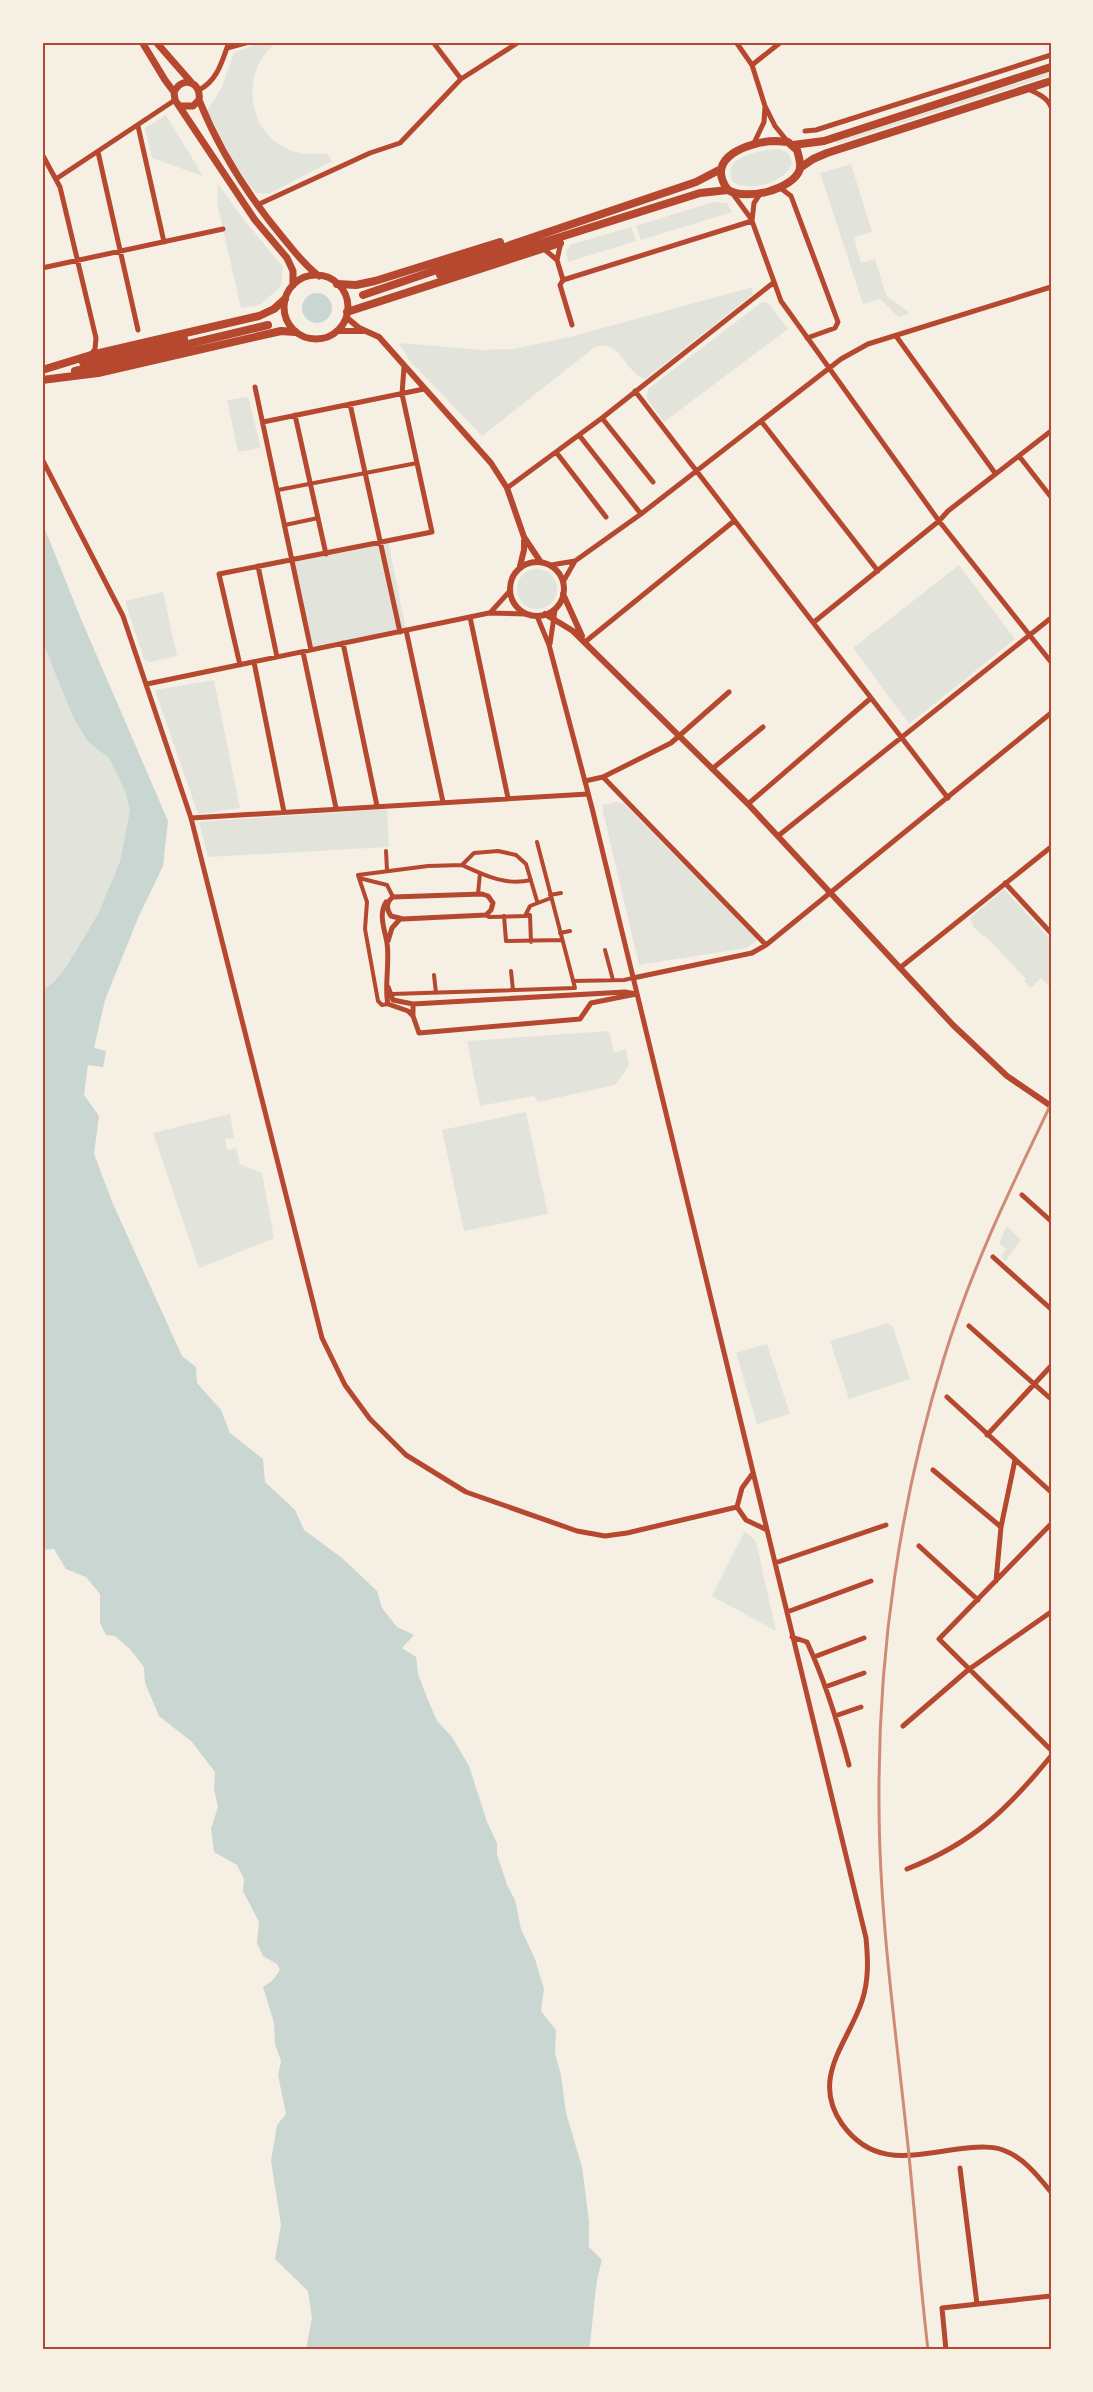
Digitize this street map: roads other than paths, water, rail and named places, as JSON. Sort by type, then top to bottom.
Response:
[{"type":"highway","points":[[1051,67],[824,141],[790,144],[776,141],[754,143],[729,156],[721,169],[696,182],[364,296],[700,193],[730,191],[745,195],[760,194],[779,187],[797,175],[800,168],[827,153],[1051,81]]},
{"type":"highway","points":[[790,144],[797,150],[800,168]]},
{"type":"highway","points":[[721,169],[723,183],[730,191]]},
{"type":"highway","points":[[337,284],[356,285],[375,281],[696,182]]},
{"type":"highway","points":[[347,315],[544,249],[700,193]]},
{"type":"highway","points":[[42,371],[91,355],[260,316],[274,309],[285,299]]},
{"type":"highway","points":[[42,371],[267,323],[42,380]]},
{"type":"highway","points":[[42,380],[98,373],[281,331],[295,332]]},
{"type":"main road","points":[[142,42],[174,92],[178,103],[255,220],[287,258],[293,271],[293,285],[285,299],[285,317],[295,332],[312,339],[321,339],[337,331],[347,315],[346,297],[337,284],[319,276],[306,266],[257,206],[221,148],[199,100],[199,90],[156,42]]},
{"type":"main road","points":[[174,92],[182,82],[191,82]]},
{"type":"main road","points":[[178,103],[193,106],[199,100]]},
{"type":"main road","points":[[293,285],[309,276],[319,276]]},
{"type":"street","points":[[199,90],[209,85],[215,78],[228,45],[249,42]]},
{"type":"street","points":[[433,42],[460,80]]},
{"type":"street","points":[[257,206],[370,153],[400,143],[460,80],[519,42]]},
{"type":"street","points":[[736,42],[752,65],[765,106],[775,126],[790,144]]},
{"type":"street","points":[[752,65],[773,44],[781,42]]},
{"type":"street","points":[[805,131],[816,130],[1051,55]]},
{"type":"street","points":[[1028,89],[1050,102]]},
{"type":"street","points":[[56,179],[178,103]]},
{"type":"street","points":[[754,143],[764,122],[765,106]]},
{"type":"street","points":[[138,126],[165,242]]},
{"type":"street","points":[[98,152],[138,330]]},
{"type":"street","points":[[42,154],[60,187],[96,338],[95,349],[91,355]]},
{"type":"street","points":[[779,187],[791,196],[838,322],[835,328],[807,338]]},
{"type":"street","points":[[730,191],[752,221],[781,301],[939,521],[1051,663]]},
{"type":"street","points":[[752,221],[754,203],[760,194]]},
{"type":"street","points":[[572,325],[560,285],[563,280],[752,221]]},
{"type":"street","points":[[42,268],[223,229]]},
{"type":"street","points":[[561,242],[557,260],[563,280]]},
{"type":"street","points":[[544,249],[557,260]]},
{"type":"street","points":[[507,488],[602,418],[773,283]]},
{"type":"street","points":[[563,582],[575,561],[641,514],[829,368],[868,344],[1051,287]]},
{"type":"street","points":[[347,315],[366,331],[379,338],[491,463],[507,488],[524,537],[540,561]]},
{"type":"street","points":[[337,331],[366,331]]},
{"type":"street","points":[[896,336],[995,473]]},
{"type":"street","points":[[240,665],[219,574],[432,532],[402,394],[404,368]]},
{"type":"street","points":[[255,387],[311,650]]},
{"type":"street","points":[[263,422],[423,389]]},
{"type":"street","points":[[635,391],[948,798]]},
{"type":"street","points":[[350,404],[380,543],[443,802]]},
{"type":"street","points":[[295,415],[326,554]]},
{"type":"street","points":[[602,418],[653,482]]},
{"type":"street","points":[[761,421],[878,571]]},
{"type":"street","points":[[814,622],[995,473],[1051,431]]},
{"type":"street","points":[[579,435],[641,514]]},
{"type":"street","points":[[556,452],[606,517]]},
{"type":"street","points":[[1019,456],[1051,497]]},
{"type":"street","points":[[42,459],[123,616],[191,818],[322,1338],[345,1385],[370,1419],[406,1455],[466,1491],[577,1531],[605,1536],[627,1533],[737,1507]]},
{"type":"street","points":[[278,490],[417,463]]},
{"type":"street","points":[[285,525],[318,518]]},
{"type":"street","points":[[585,642],[734,521]]},
{"type":"street","points":[[520,567],[524,537]]},
{"type":"street","points":[[526,614],[515,605],[509,592],[511,578],[526,563],[540,561],[550,565],[560,574],[563,594],[585,642]]},
{"type":"street","points":[[550,565],[575,561]]},
{"type":"street","points":[[258,566],[277,657]]},
{"type":"street","points":[[489,613],[509,592]]},
{"type":"street","points":[[549,645],[555,620],[555,609],[563,594]]},
{"type":"street","points":[[147,684],[489,613],[537,616],[555,609]]},
{"type":"street","points":[[545,614],[573,631],[585,642],[748,804],[991,1063],[1024,1089],[1051,1106]]},
{"type":"street","points":[[537,616],[549,645],[585,781],[866,1938],[867,1979],[861,2003],[831,2072],[830,2093],[839,2119],[858,2141],[870,2150],[896,2156],[982,2147],[1003,2150],[1021,2160],[1051,2192]]},
{"type":"street","points":[[470,617],[507,798]]},
{"type":"street","points":[[778,836],[1051,618]]},
{"type":"street","points":[[343,644],[377,806]]},
{"type":"street","points":[[303,652],[336,808]]},
{"type":"street","points":[[254,662],[284,812]]},
{"type":"street","points":[[585,781],[603,777],[671,742],[729,692]]},
{"type":"street","points":[[748,804],[872,699]]},
{"type":"street","points":[[573,981],[633,978],[752,953],[766,945],[1051,713]]},
{"type":"street","points":[[712,769],[762,727]]},
{"type":"street","points":[[603,777],[766,945]]},
{"type":"street","points":[[191,818],[588,794]]},
{"type":"street","points":[[392,994],[575,987],[537,842]]},
{"type":"street","points":[[901,967],[1051,847]]},
{"type":"street","points":[[386,851],[387,870]]},
{"type":"street","points":[[462,865],[474,853],[498,851],[516,855],[526,864],[537,901]]},
{"type":"street","points":[[413,1016],[408,1011],[388,1004],[382,1005],[378,1001],[365,929],[367,902],[358,875],[387,870],[462,865],[496,880],[510,882],[531,880]]},
{"type":"street","points":[[478,894],[480,873]]},
{"type":"street","points":[[359,878],[387,885],[391,898],[387,908],[388,912],[400,919],[530,915],[531,942]]},
{"type":"street","points":[[1005,883],[1051,933]]},
{"type":"street","points":[[525,916],[530,906],[537,901],[561,893]]},
{"type":"street","points":[[388,1004],[385,995],[388,987],[383,907],[391,898],[478,894],[488,896],[493,903],[486,915]]},
{"type":"street","points":[[504,916],[506,941],[562,940]]},
{"type":"street","points":[[387,943],[392,928],[400,919]]},
{"type":"street","points":[[560,933],[570,931]]},
{"type":"street","points":[[605,950],[613,980]]},
{"type":"street","points":[[511,971],[513,990]]},
{"type":"street","points":[[434,975],[436,993]]},
{"type":"street","points":[[388,987],[393,1000],[413,1004],[625,992],[636,994]]},
{"type":"street","points":[[413,1004],[413,1016],[419,1033],[580,1019],[591,1002],[636,994]]},
{"type":"street","points":[[581,995],[587,1001],[587,1008]]},
{"type":"street","points":[[1022,1195],[1051,1221]]},
{"type":"street","points":[[993,1257],[1051,1310]]},
{"type":"street","points":[[969,1326],[1051,1399]]},
{"type":"street","points":[[987,1435],[1051,1366]]},
{"type":"street","points":[[947,1397],[1050,1489]]},
{"type":"street","points":[[996,1581],[1002,1527],[1016,1460]]},
{"type":"street","points":[[933,1470],[1002,1527]]},
{"type":"street","points":[[753,1473],[742,1488],[737,1507],[746,1520],[767,1530]]},
{"type":"street","points":[[1051,1524],[939,1639],[1051,1750]]},
{"type":"street","points":[[775,1563],[885,1525]]},
{"type":"street","points":[[919,1546],[978,1600]]},
{"type":"street","points":[[787,1612],[871,1581]]},
{"type":"street","points":[[903,1726],[968,1670],[1051,1612]]},
{"type":"street","points":[[792,1637],[807,1642],[814,1657],[849,1765]]},
{"type":"street","points":[[814,1657],[864,1638]]},
{"type":"street","points":[[825,1687],[864,1673]]},
{"type":"street","points":[[835,1716],[861,1707]]},
{"type":"street","points":[[907,1869],[958,1845],[982,1828],[1018,1796],[1051,1756]]},
{"type":"street","points":[[960,2168],[977,2304]]},
{"type":"street","points":[[946,2350],[942,2308],[1051,2295]]},
{"type":"railway","points":[[928,2350],[882,1887],[880,1745],[888,1633],[904,1521],[915,1466],[944,1358],[979,1260],[1051,1104]]}]
